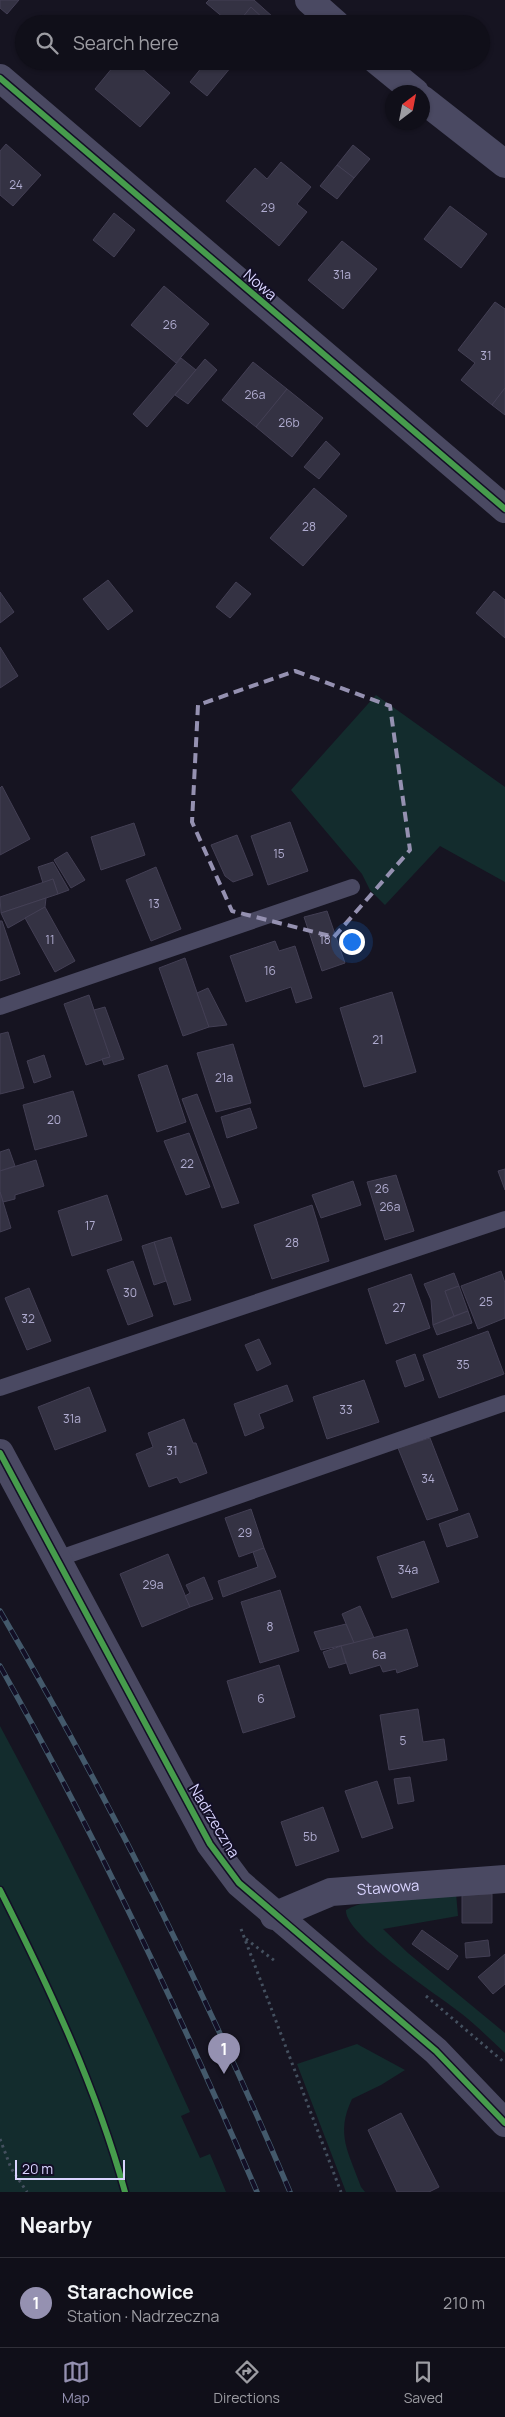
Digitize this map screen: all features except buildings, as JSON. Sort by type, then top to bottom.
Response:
[{"type":"street","points":[[309,0],[326,15]]},
{"type":"street","points":[[388,70],[406,85]]},
{"type":"street","name":"Nowa","points":[[0,78],[505,509]]},
{"type":"street","points":[[430,105],[505,164]]},
{"type":"street","name":"Nadrzeczna","points":[[0,1453],[210,1844],[239,1884],[274,1916],[436,2051],[505,2123]]},
{"type":"street","name":"Stawowa","points":[[274,1916],[331,1892],[505,1879]]},
{"type":"street","name":"Nadrzeczna","points":[[436,2051],[469,2069],[505,2098]]},
{"type":"lane","points":[[0,1007],[352,887]]},
{"type":"lane","points":[[0,1388],[505,1219]]},
{"type":"lane","points":[[57,1560],[505,1403]]},
{"type":"path","points":[[238,1921],[341,2192]]},
{"type":"path","points":[[0,2139],[11,2168],[27,2192]]},
{"type":"highlighted area","points":[[295,671],[390,706],[410,850],[334,937],[232,911],[192,822],[198,705]]},
{"type":"green space","points":[[376,695],[505,787],[505,882],[440,846],[385,905],[370,890],[362,874],[291,790]]},
{"type":"green space","points":[[0,1726],[74,1869],[168,2063],[190,2112],[181,2116],[200,2158],[210,2154],[226,2192],[0,2192]]},
{"type":"green space","points":[[456,1893],[458,1916],[383,1929],[408,1953],[505,2033],[505,2053],[462,2014],[376,1949],[360,1934],[350,1921],[346,1910],[370,1901]]},
{"type":"green space","points":[[357,2044],[405,2070],[381,2085],[352,2099],[347,2111],[344,2133],[348,2153],[361,2187],[365,2192],[346,2192],[297,2064]]},
{"type":"railway","points":[[0,1611],[118,1825],[154,1897],[225,2044],[290,2192]]},
{"type":"railway","points":[[0,1666],[70,1795],[136,1926],[198,2058],[257,2192]]},
{"type":"cycle path","points":[[0,78],[505,509]]},
{"type":"cycle path","points":[[0,1453],[210,1844],[239,1883],[436,2051],[505,2123]]},
{"type":"cycle path","points":[[0,1890],[36,1963],[86,2076],[125,2192]]},
{"type":"place","name":"Starachowice","points":[[224,2074]]}]
